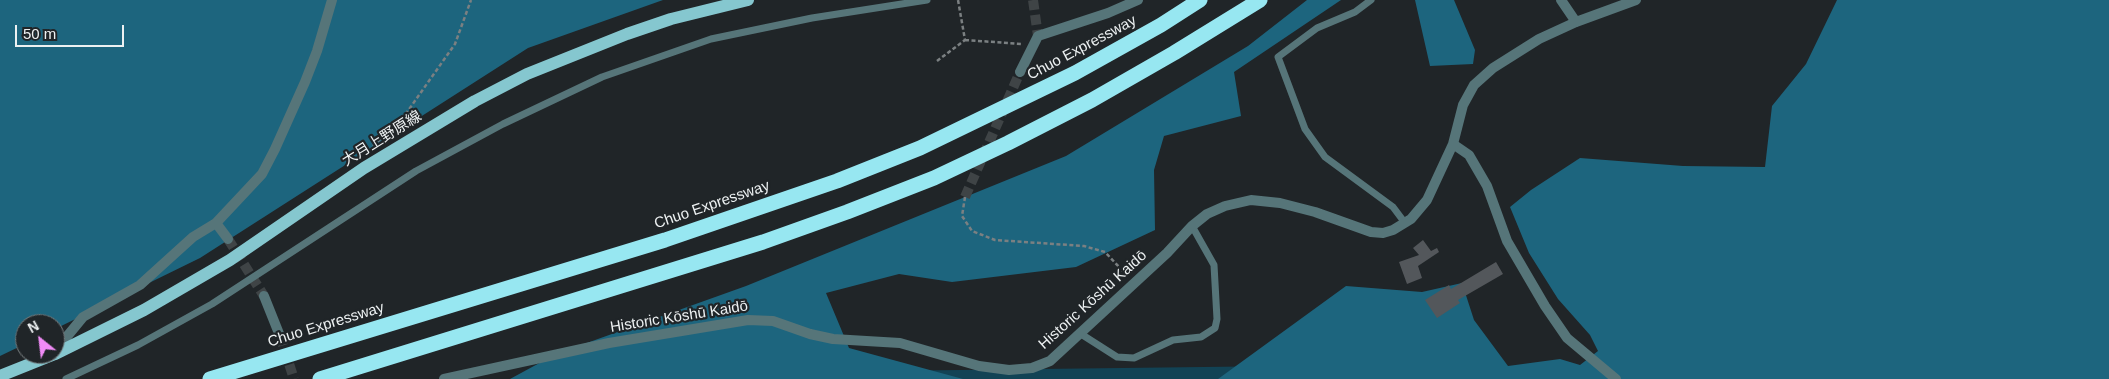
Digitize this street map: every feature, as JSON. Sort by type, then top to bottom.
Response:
[{"type":"highway","name":"Chuo Expressway","points":[[210,379],[665,240],[837,181],[920,148],[1049,87],[1161,25],[1200,0]]},
{"type":"highway","points":[[320,379],[763,242],[934,178],[1008,144],[1092,100],[1174,53],[1260,0]]},
{"type":"main road","name":"大月上野原線","points":[[65,349],[144,310],[230,260],[364,168],[475,101],[510,83],[572,54],[627,34],[671,19],[748,0]]},
{"type":"main road","name":"大月上野原線","points":[[0,376],[29,364]]},
{"type":"street","points":[[65,340],[83,317],[140,284],[193,236],[216,223],[262,174],[275,149],[317,51],[332,0]]},
{"type":"street","points":[[1020,72],[1038,36],[1108,13],[1138,0]]},
{"type":"street","points":[[1561,0],[1576,22]]},
{"type":"street","name":"Historic Kōshū Kaidō","points":[[444,379],[610,343],[748,320],[773,321],[810,334],[833,339],[900,343],[979,366],[1009,370],[1032,368],[1050,361],[1167,253],[1192,226],[1207,214],[1225,206],[1251,200],[1280,203],[1314,212],[1371,232],[1384,233],[1394,230],[1405,223],[1427,200],[1453,144],[1463,105],[1474,86],[1492,68],[1540,39],[1576,22],[1636,0]]},
{"type":"street","points":[[1453,144],[1469,155],[1487,186],[1507,241],[1524,272],[1561,330],[1567,338],[1616,379]]},
{"type":"street","points":[[216,223],[228,239]]},
{"type":"street","points":[[264,296],[280,336]]},
{"type":"lane","points":[[66,379],[138,344],[212,304],[416,172],[503,124],[594,80],[711,39],[803,20],[927,0]]},
{"type":"lane","points":[[1371,0],[1355,12],[1317,28],[1278,57],[1305,129],[1325,157],[1393,207],[1405,223]]},
{"type":"lane","points":[[1081,334],[1117,357],[1134,358],[1173,340],[1201,337],[1215,328],[1218,319],[1214,265],[1192,226]]},
{"type":"path","points":[[371,147],[405,115],[456,44],[471,0]]},
{"type":"path","points":[[958,0],[965,40]]},
{"type":"path","points":[[937,61],[965,40],[1034,45]]},
{"type":"path","points":[[965,197],[962,216],[972,231],[995,240],[1084,246],[1105,252],[1120,268],[1130,287]]},
{"type":"shaded area","points":[[0,0],[663,0],[528,48],[200,258],[65,324],[65,314],[15,314],[15,349],[0,356]]},
{"type":"shaded area","points":[[1307,0],[1341,0],[1234,72],[1241,116],[1164,136],[1154,170],[1155,230],[1076,267],[952,282],[899,274],[826,293],[849,348],[963,379],[510,379],[556,354],[746,286],[1066,156],[1248,46]]},
{"type":"shaded area","points":[[1415,0],[1454,0],[1475,50],[1473,64],[1430,66]]},
{"type":"shaded area","points":[[1837,0],[2109,0],[2109,379],[1218,379],[1346,286],[1422,292],[1462,283],[1474,320],[1508,366],[1560,359],[1580,365],[1598,351],[1590,335],[1558,299],[1529,253],[1510,207],[1531,190],[1580,158],[1683,166],[1765,167],[1772,106],[1806,64]]},
{"type":"shaded area","points":[[1365,365],[1442,379],[620,379],[635,374]]},
{"type":"building","points":[[1423,240],[1431,251],[1437,248],[1439,252],[1418,266],[1422,278],[1407,284],[1399,262],[1419,255],[1413,248]]},
{"type":"building","points":[[1496,262],[1503,274],[1458,300],[1460,303],[1437,318],[1425,300],[1449,285],[1451,289]]},
{"type":"tunnel","points":[[1033,0],[1038,36]]},
{"type":"tunnel","points":[[965,197],[1020,72]]},
{"type":"tunnel","points":[[228,239],[264,296]]},
{"type":"tunnel","points":[[280,336],[294,379]]}]
